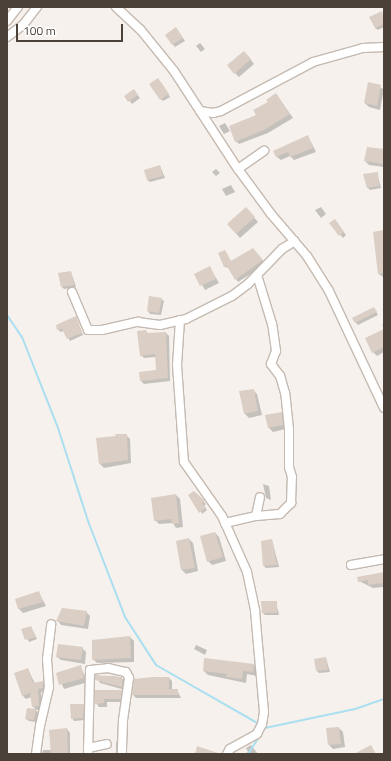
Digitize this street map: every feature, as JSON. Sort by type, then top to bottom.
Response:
[{"type":"street","points":[[7,21],[18,7]]},
{"type":"street","points":[[7,37],[23,25],[37,7]]},
{"type":"street","points":[[116,7],[140,29],[170,66],[238,169],[307,256],[329,291],[384,408]]},
{"type":"street","points":[[200,111],[213,114],[221,111],[313,62],[363,48],[384,47]]},
{"type":"street","points":[[238,169],[264,150]]},
{"type":"street","points":[[72,292],[88,330],[102,330],[138,322],[160,325],[180,320],[232,296],[282,249],[294,241]]},
{"type":"street","points":[[225,523],[256,516],[280,514],[291,503],[292,477],[289,467],[289,429],[285,393],[280,376],[271,364],[276,351],[272,324],[256,275]]},
{"type":"street","points":[[180,320],[177,365],[184,462],[212,499],[225,523],[247,572],[264,712],[262,724],[256,734],[230,749],[226,754]]},
{"type":"street","points":[[256,516],[260,497]]},
{"type":"street","points":[[351,565],[384,559]]},
{"type":"street","points":[[36,754],[49,687],[47,659],[51,624]]},
{"type":"street","points":[[107,744],[88,751],[90,670],[120,669],[126,672],[129,678],[123,720],[122,754]]},
{"type":"building","points":[[382,11],[384,24],[375,28],[369,17]]},
{"type":"building","points":[[176,27],[183,38],[172,45],[165,35]]},
{"type":"building","points":[[244,51],[251,59],[234,74],[227,65]]},
{"type":"building","points":[[158,78],[169,94],[160,100],[149,84]]},
{"type":"building","points":[[368,82],[381,85],[377,106],[364,103]]},
{"type":"building","points":[[134,89],[138,95],[128,102],[124,96]]},
{"type":"building","points":[[276,93],[290,114],[264,130],[235,142],[229,126],[256,115],[253,110],[268,102],[266,100]]},
{"type":"building","points":[[308,135],[313,148],[290,157],[288,152],[276,157],[273,151]]},
{"type":"building","points":[[367,147],[384,149],[384,164],[364,161]]},
{"type":"building","points":[[160,165],[163,176],[147,180],[144,170]]},
{"type":"building","points":[[378,172],[379,186],[367,188],[363,174]]},
{"type":"building","points":[[246,207],[255,217],[236,234],[227,224]]},
{"type":"building","points":[[335,219],[344,232],[339,236],[329,223]]},
{"type":"building","points":[[384,230],[384,273],[378,274],[373,232]]},
{"type":"building","points":[[253,248],[263,260],[235,280],[227,266],[224,267],[218,253],[225,250],[231,261]]},
{"type":"building","points":[[210,266],[216,279],[200,286],[194,274]]},
{"type":"building","points":[[71,271],[74,285],[61,287],[58,273]]},
{"type":"building","points":[[149,296],[162,298],[159,313],[147,311]]},
{"type":"building","points":[[374,307],[377,312],[355,323],[352,318]]},
{"type":"building","points":[[76,316],[82,333],[67,339],[62,329],[57,330],[56,325]]},
{"type":"building","points":[[384,329],[384,347],[372,353],[365,338]]},
{"type":"building","points":[[146,330],[147,333],[166,332],[168,378],[140,381],[139,372],[156,370],[155,354],[140,356],[137,331]]},
{"type":"building","points":[[254,389],[258,411],[244,414],[239,391]]},
{"type":"building","points":[[282,412],[283,425],[268,428],[265,415]]},
{"type":"building","points":[[115,434],[127,434],[128,460],[99,464],[96,438],[116,436]]},
{"type":"building","points":[[194,491],[205,501],[202,503],[206,508],[199,513],[188,495]]},
{"type":"building","points":[[176,494],[179,523],[172,524],[171,519],[154,521],[151,498]]},
{"type":"building","points":[[215,532],[223,557],[207,562],[200,536]]},
{"type":"building","points":[[189,538],[195,568],[181,570],[176,541]]},
{"type":"building","points":[[272,539],[277,565],[263,566],[261,541]]},
{"type":"building","points":[[384,572],[384,583],[368,585],[368,580],[358,582],[357,577]]},
{"type":"building","points":[[39,591],[43,602],[18,609],[15,599]]},
{"type":"building","points":[[261,601],[277,601],[277,613],[262,613]]},
{"type":"building","points":[[62,608],[87,611],[84,626],[56,621]]},
{"type":"building","points":[[31,626],[36,637],[25,640],[21,629]]},
{"type":"building","points":[[130,636],[131,658],[92,660],[92,640]]},
{"type":"building","points":[[58,644],[83,647],[81,660],[56,657]]},
{"type":"building","points":[[326,657],[328,670],[316,671],[314,659]]},
{"type":"building","points":[[204,658],[254,664],[253,672],[243,671],[242,679],[226,677],[227,674],[203,671]]},
{"type":"building","points":[[81,665],[84,678],[59,685],[56,673]]},
{"type":"building","points":[[28,668],[33,683],[43,681],[43,688],[38,689],[39,706],[32,707],[30,693],[22,696],[14,673]]},
{"type":"building","points":[[95,675],[122,677],[122,687],[95,680]]},
{"type":"building","points":[[169,677],[169,689],[178,689],[178,695],[132,695],[134,679]]},
{"type":"building","points":[[95,690],[122,690],[121,699],[104,699],[104,703],[95,704]]},
{"type":"building","points":[[70,704],[84,704],[83,718],[71,719]]},
{"type":"building","points":[[27,708],[36,709],[34,720],[25,719]]},
{"type":"building","points":[[339,727],[341,744],[328,745],[326,728]]},
{"type":"building","points":[[67,728],[68,754],[51,754],[49,730]]},
{"type":"building","points":[[371,745],[376,754],[354,754]]},
{"type":"building","points":[[197,746],[218,753],[218,754],[195,754]]},
{"type":"waterway","points":[[7,315],[22,337],[58,428],[88,521],[125,617],[156,665],[259,724]]},
{"type":"waterway","points":[[263,731],[265,728],[355,709],[384,699]]},
{"type":"waterway","points":[[248,754],[259,737]]}]
